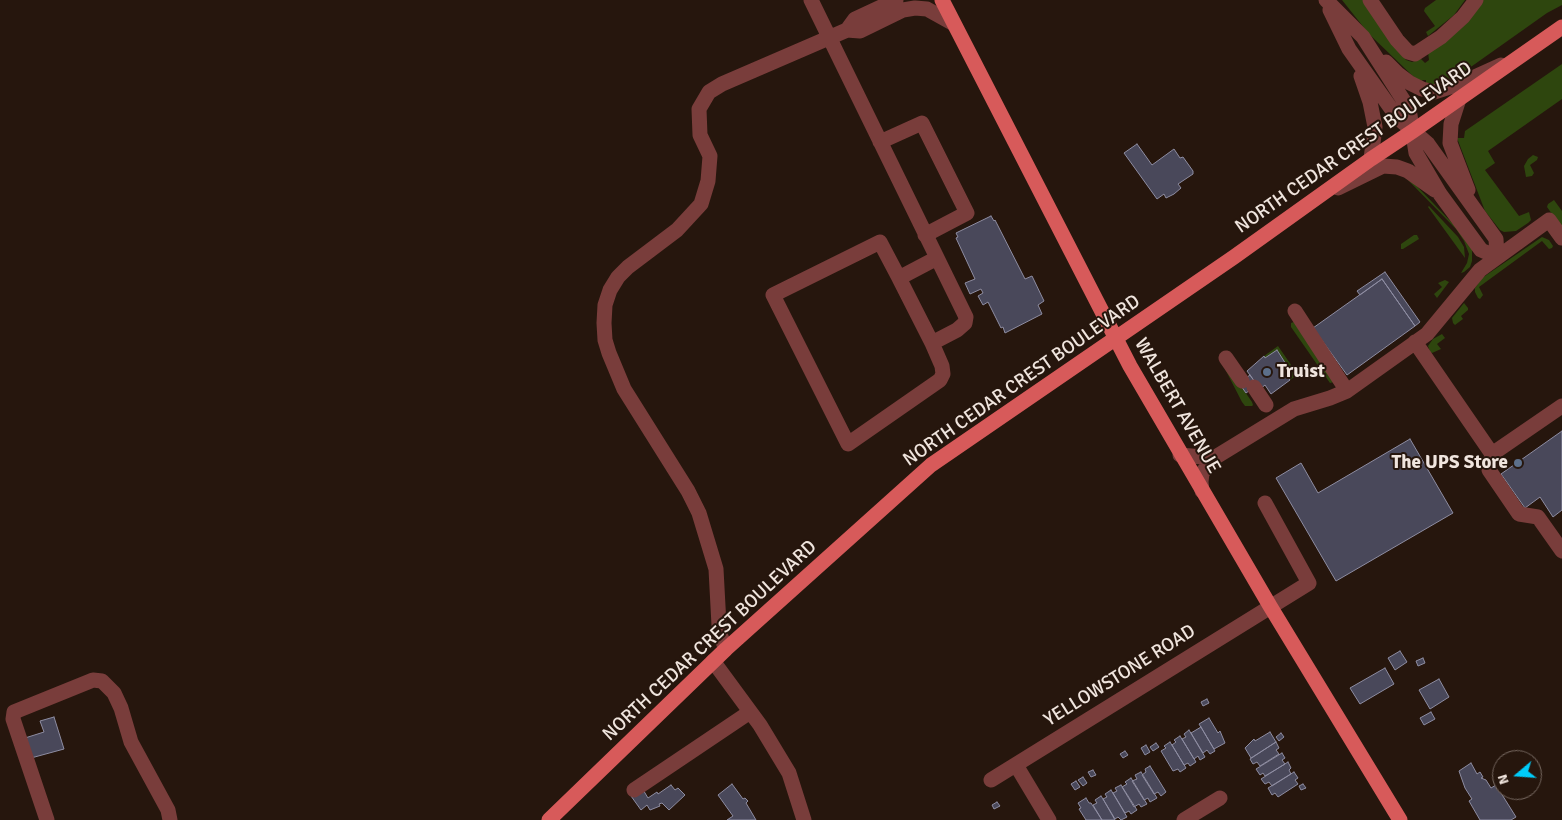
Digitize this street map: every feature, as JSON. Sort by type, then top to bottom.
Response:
[{"type":"main road","name":"WALBERT AVENUE","points":[[942,0],[1130,366],[1180,455],[1400,820]]},
{"type":"main road","name":"NORTH CEDAR CREST BOULEVARD","points":[[549,820],[713,662],[931,465],[1116,339],[1370,159],[1562,27]]},
{"type":"street","points":[[811,0],[966,317],[965,323],[957,330],[932,343]]},
{"type":"street","points":[[726,650],[719,625],[716,569],[699,513],[688,491],[624,389],[605,340],[605,306],[610,290],[618,277],[628,267],[677,230],[701,204],[708,181],[710,156],[700,135],[699,109],[709,92],[722,84],[847,30],[855,20],[896,0]]},
{"type":"street","points":[[1325,0],[1398,74],[1422,89],[1434,92],[1460,84],[1520,56]]},
{"type":"street","points":[[1325,0],[1350,49],[1365,84],[1375,127],[1370,159]]},
{"type":"street","points":[[1370,0],[1397,40],[1408,52],[1415,54],[1441,37],[1463,17],[1476,0]]},
{"type":"street","points":[[847,30],[860,31],[903,10],[915,8],[927,9],[954,24]]},
{"type":"street","points":[[1363,37],[1409,109],[1416,153],[1440,194],[1481,250],[1497,257]]},
{"type":"street","points":[[1350,49],[1397,118],[1428,144],[1477,212],[1496,239],[1497,257]]},
{"type":"street","points":[[1459,99],[1451,124],[1450,143],[1477,212]]},
{"type":"street","points":[[880,142],[922,123],[967,214],[925,235]]},
{"type":"street","points":[[1316,198],[1383,166],[1397,167],[1408,171],[1440,194]]},
{"type":"street","points":[[1202,491],[1202,473],[1214,458],[1294,409],[1347,391],[1416,342],[1427,334],[1480,270],[1549,220],[1562,238]]},
{"type":"street","points":[[880,242],[932,343],[942,366],[943,374],[940,380],[848,444],[773,294],[880,242]]},
{"type":"street","points":[[899,278],[937,258]]},
{"type":"street","points":[[1295,311],[1347,391]]},
{"type":"street","points":[[1416,342],[1492,454],[1489,470],[1519,514],[1538,517],[1562,551]]},
{"type":"street","points":[[1228,356],[1263,407]]},
{"type":"street","points":[[1492,454],[1562,406]]},
{"type":"street","points":[[1180,455],[1214,458]]},
{"type":"street","name":"YELLOWSTONE ROAD","points":[[991,780],[1309,583],[1265,503]]},
{"type":"street","points":[[713,662],[750,712],[789,773],[804,820]]},
{"type":"street","points":[[47,820],[13,720],[14,712],[93,680],[102,681],[114,693],[121,708],[131,742],[168,810],[170,820]]},
{"type":"street","points":[[634,790],[750,712]]},
{"type":"street","points":[[1016,765],[1049,820]]},
{"type":"street","points":[[1184,820],[1220,798]]},
{"type":"green space","points":[[1342,0],[1363,0],[1406,60],[1412,62],[1421,59],[1425,63],[1429,60],[1428,52],[1483,0],[1562,0],[1562,5],[1547,13],[1451,81],[1438,86],[1426,84],[1426,80],[1420,82],[1416,79],[1369,34]]},
{"type":"green space","points":[[1436,0],[1465,0],[1454,15],[1428,36],[1426,32],[1435,26],[1424,11],[1425,8]]},
{"type":"green space","points":[[1562,64],[1562,99],[1488,151],[1495,163],[1485,170],[1519,216],[1529,212],[1531,220],[1516,231],[1504,232],[1500,230],[1485,211],[1457,138],[1464,138],[1465,131]]},
{"type":"green space","points":[[1533,155],[1538,157],[1530,165],[1534,173],[1532,176],[1526,177],[1524,166]]},
{"type":"green space","points":[[1405,177],[1411,180],[1457,228],[1472,249],[1470,267],[1464,272],[1461,273],[1467,263],[1469,254],[1464,241],[1456,229]]},
{"type":"green space","points":[[1554,200],[1562,211],[1562,228],[1547,207]]},
{"type":"green space","points":[[1428,207],[1458,237],[1464,247],[1465,258]]},
{"type":"green space","points":[[1417,235],[1419,239],[1401,249],[1401,244]]},
{"type":"green space","points":[[1542,237],[1549,240],[1553,246],[1552,248],[1549,249],[1542,241],[1479,287],[1483,295],[1480,299],[1478,298],[1475,288],[1482,278]]},
{"type":"green space","points":[[1445,280],[1449,282],[1437,298],[1434,294],[1442,287],[1438,283]]},
{"type":"green space","points":[[1464,303],[1468,310],[1461,316],[1463,319],[1455,325],[1452,318]]},
{"type":"green space","points":[[1294,322],[1334,382],[1330,383],[1291,327],[1291,323]]},
{"type":"green space","points":[[1442,334],[1445,338],[1437,344],[1441,349],[1430,352],[1428,346],[1433,339]]},
{"type":"green space","points":[[1278,346],[1296,372],[1296,376],[1290,380],[1284,373],[1289,369],[1277,351],[1265,358],[1264,356]]},
{"type":"green space","points":[[1228,367],[1252,402],[1252,406],[1245,406],[1242,402],[1225,369]]},
{"type":"building","points":[[1137,144],[1152,165],[1174,149],[1180,158],[1183,157],[1193,171],[1193,174],[1178,184],[1181,188],[1174,194],[1166,198],[1164,194],[1157,199],[1124,153]]},
{"type":"building","points":[[991,216],[995,220],[1025,279],[1032,276],[1044,301],[1038,305],[1042,314],[1005,333],[988,302],[983,305],[978,296],[983,293],[981,289],[970,294],[965,283],[975,279],[956,238],[958,237],[956,233]]},
{"type":"building","points":[[1385,272],[1420,322],[1415,326],[1382,279],[1360,295],[1357,291]]},
{"type":"building","points":[[1382,279],[1415,326],[1347,375],[1313,328]]},
{"type":"building","name":"Truist","points":[[1277,350],[1289,369],[1284,373],[1290,380],[1271,394],[1265,385],[1260,389],[1247,371],[1264,356],[1265,358]]},
{"type":"building","points":[[1250,375],[1257,385],[1246,393],[1239,383]]},
{"type":"building","points":[[1562,431],[1562,510],[1553,517],[1540,497],[1525,508],[1501,474]]},
{"type":"building","points":[[1410,439],[1453,513],[1336,581],[1276,478],[1301,463],[1318,493]]},
{"type":"building","points":[[1400,651],[1407,662],[1395,670],[1388,658]]},
{"type":"building","points":[[1423,658],[1425,663],[1418,666],[1416,661]]},
{"type":"building","points":[[1385,668],[1394,684],[1360,704],[1350,688]]},
{"type":"building","points":[[1439,679],[1449,697],[1430,709],[1419,690]]},
{"type":"building","points":[[1207,699],[1209,703],[1203,706],[1201,702]]},
{"type":"building","points":[[1431,712],[1435,719],[1424,725],[1420,718]]},
{"type":"building","points":[[54,717],[64,749],[31,758],[25,738],[44,732],[40,721]]},
{"type":"building","points":[[1209,718],[1218,733],[1220,731],[1225,743],[1214,749],[1199,724]]},
{"type":"building","points":[[1201,727],[1215,751],[1210,754],[1207,750],[1203,753],[1191,733]]},
{"type":"building","points":[[1189,730],[1205,757],[1200,760],[1198,756],[1194,759],[1182,739],[1186,737],[1184,734]]},
{"type":"building","points":[[1270,732],[1276,742],[1251,758],[1245,748],[1254,739],[1255,741]]},
{"type":"building","points":[[1281,733],[1284,737],[1279,741],[1276,737]]},
{"type":"building","points":[[1180,736],[1196,762],[1190,766],[1188,763],[1184,765],[1172,745],[1176,742],[1174,740]]},
{"type":"building","points":[[1170,742],[1186,768],[1180,772],[1178,769],[1173,771],[1161,751]]},
{"type":"building","points":[[1276,742],[1279,748],[1276,750],[1279,754],[1260,766],[1257,762],[1253,764],[1250,759]]},
{"type":"building","points":[[1156,743],[1159,747],[1153,751],[1150,747]]},
{"type":"building","points":[[1146,745],[1150,752],[1145,755],[1141,748]]},
{"type":"building","points":[[1125,751],[1128,755],[1123,758],[1120,754]]},
{"type":"building","points":[[1282,753],[1285,758],[1282,760],[1285,764],[1265,776],[1263,773],[1260,775],[1256,769]]},
{"type":"building","points":[[1288,762],[1291,774],[1272,786],[1269,782],[1265,784],[1261,779]]},
{"type":"building","points":[[1471,763],[1477,774],[1480,772],[1483,777],[1481,778],[1486,780],[1492,787],[1492,800],[1505,800],[1516,817],[1511,820],[1480,820],[1469,801],[1472,799],[1465,788],[1459,771]]},
{"type":"building","points":[[1150,766],[1166,792],[1161,796],[1158,792],[1154,794],[1142,775],[1146,772],[1145,769]]},
{"type":"building","points":[[1093,770],[1096,775],[1091,777],[1088,772]]},
{"type":"building","points":[[1141,772],[1157,798],[1150,802],[1148,798],[1144,800],[1132,781],[1137,779],[1135,775]]},
{"type":"building","points":[[1294,772],[1298,778],[1295,780],[1298,784],[1278,797],[1275,793],[1272,795],[1268,788]]},
{"type":"building","points":[[1083,777],[1087,783],[1083,786],[1078,780]]},
{"type":"building","points":[[1131,778],[1147,804],[1141,807],[1139,804],[1134,807],[1122,787]]},
{"type":"building","points":[[1076,781],[1080,787],[1075,790],[1071,784]]},
{"type":"building","points":[[732,784],[743,799],[745,798],[748,801],[746,803],[756,820],[727,820],[733,816],[718,795]]},
{"type":"building","points":[[1303,784],[1306,788],[1301,790],[1299,786]]},
{"type":"building","points":[[671,785],[675,790],[678,788],[685,795],[669,810],[662,803],[659,804],[660,806],[650,810],[647,805],[641,810],[631,796],[642,788],[648,798]]},
{"type":"building","points":[[1121,785],[1137,810],[1131,814],[1129,811],[1125,813],[1113,793],[1117,791],[1115,788]]},
{"type":"building","points":[[1111,790],[1127,817],[1121,820],[1118,817],[1115,819],[1103,799],[1107,797],[1105,794]]},
{"type":"building","points":[[1101,796],[1115,820],[1102,820],[1093,805],[1097,803],[1095,800]]},
{"type":"building","points":[[1086,798],[1102,820],[1086,820],[1079,809],[1081,808],[1078,803]]},
{"type":"building","points":[[997,802],[1000,806],[994,809],[992,805]]},
{"type":"place","name":"Truist","points":[[1267,372]]},
{"type":"place","name":"The UPS Store","points":[[1518,463]]}]
